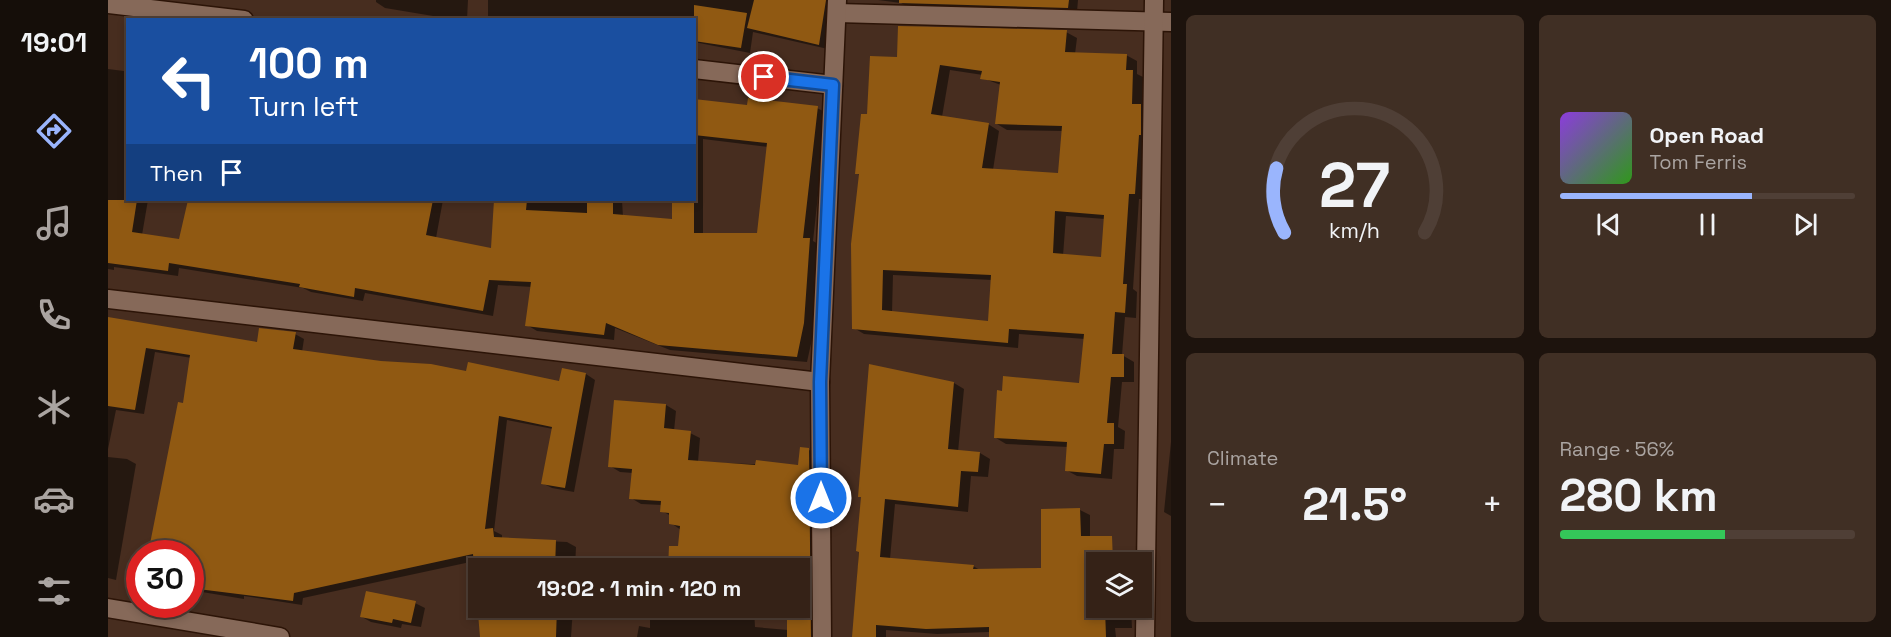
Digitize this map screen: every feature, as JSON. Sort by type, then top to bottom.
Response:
[{"type":"street","points":[[1145,637],[1163,23],[1154,0]]},
{"type":"street","points":[[108,4],[227,18]]},
{"type":"street","points":[[822,637],[820,382],[837,6],[1163,23]]},
{"type":"street","points":[[696,69],[833,85]]},
{"type":"street","points":[[108,299],[820,382]]},
{"type":"street","points":[[108,608],[280,637]]},
{"type":"building","points":[[754,0],[826,0],[819,45],[747,28]]},
{"type":"building","points":[[899,0],[1069,0],[1068,8],[899,3]]},
{"type":"building","points":[[694,5],[747,13],[741,48],[696,41],[696,18],[694,18]]},
{"type":"building","points":[[898,26],[1067,30],[1065,52],[1127,54],[1126,70],[1133,70],[1132,104],[1141,104],[1141,135],[1139,135],[1135,194],[1129,194],[1123,284],[1127,284],[1125,313],[1115,312],[1112,354],[1124,354],[1124,377],[1111,377],[1107,423],[1114,423],[1114,444],[1104,444],[1101,474],[1065,471],[1067,442],[994,438],[997,390],[1002,391],[1003,376],[1079,383],[1084,334],[1009,329],[1008,343],[852,329],[851,244],[859,174],[855,174],[861,114],[867,114],[870,56],[897,57]],"holes":[[[940,65],[982,71],[980,79],[1000,82],[995,124],[1062,126],[1058,173],[982,168],[989,123],[931,114]],[[1055,211],[1104,215],[1101,257],[1053,253]],[[883,270],[991,275],[988,321],[882,310]]]},
{"type":"building","points":[[748,98],[818,106],[803,238],[810,238],[804,323],[797,357],[658,345],[606,323],[604,335],[525,326],[531,282],[489,280],[483,311],[355,288],[354,297],[299,287],[300,284],[169,263],[168,271],[108,263],[108,200],[137,201],[132,232],[179,239],[188,201],[433,201],[426,235],[491,248],[494,201],[527,201],[526,210],[587,213],[587,201],[613,201],[613,214],[672,219],[672,201],[694,201],[694,233],[757,233],[767,143],[696,135],[696,99],[747,105]]},
{"type":"building","points":[[108,317],[257,342],[259,328],[296,332],[293,349],[381,361],[431,364],[466,371],[468,362],[559,381],[562,368],[586,373],[565,488],[541,484],[552,427],[499,416],[485,529],[493,528],[494,537],[556,540],[555,558],[473,558],[473,554],[294,593],[293,601],[204,590],[204,540],[151,540],[178,402],[183,403],[190,355],[146,348],[135,410],[108,406]]},
{"type":"building","points":[[869,364],[954,382],[948,449],[980,452],[978,472],[961,471],[958,507],[885,499],[880,557],[974,565],[973,569],[1041,568],[1041,509],[1080,508],[1081,536],[1112,536],[1113,552],[1086,552],[1086,618],[1105,618],[1106,637],[989,637],[989,627],[926,629],[876,625],[876,637],[852,637],[859,552],[856,551],[861,497],[858,497]]},
{"type":"building","points":[[614,400],[666,404],[664,428],[691,431],[688,460],[755,465],[756,460],[798,465],[800,447],[809,448],[811,637],[787,637],[787,618],[810,618],[810,558],[668,558],[669,546],[678,546],[680,526],[669,524],[669,513],[660,512],[661,501],[629,499],[632,469],[608,467]]},
{"type":"building","points":[[366,591],[416,601],[411,623],[393,619],[392,623],[360,617]]},
{"type":"building","points":[[478,618],[557,618],[556,637],[480,637]]},
{"type":"route","points":[[764,77],[833,85],[820,382],[821,498]]}]
